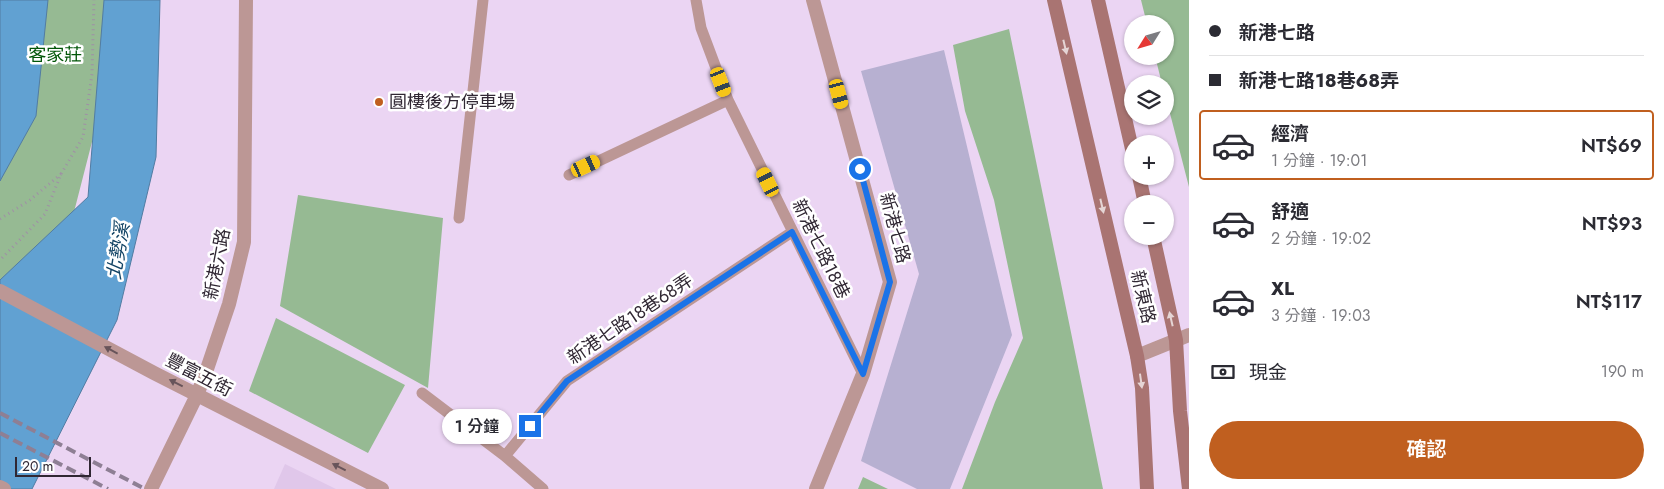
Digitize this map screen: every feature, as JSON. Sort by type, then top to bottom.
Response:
[{"type":"main road","name":"新東路","points":[[1054,0],[1138,356],[1142,388],[1147,489]]},
{"type":"main road","points":[[1098,0],[1129,135]]},
{"type":"main road","name":"新東路","points":[[1155,245],[1183,338],[1180,411],[1189,489]]},
{"type":"street","name":"新港六路","points":[[151,489],[197,394],[229,304],[244,242],[246,0]]},
{"type":"street","name":"新港七路","points":[[813,0],[890,282],[863,374],[816,489]]},
{"type":"street","name":"豐富五街","points":[[0,291],[154,373],[382,489]]},
{"type":"street","points":[[1138,356],[1183,338]]},
{"type":"street","points":[[0,487],[4,489]]},
{"type":"lane","points":[[458,218],[483,0]]},
{"type":"lane","name":"新港七路18巷","points":[[696,0],[701,28],[728,100],[863,374]]},
{"type":"lane","points":[[569,175],[728,100]]},
{"type":"lane","name":"新港七路18巷68弄","points":[[506,456],[567,381],[792,232]]},
{"type":"lane","points":[[422,393],[506,456],[544,489]]},
{"type":"path","points":[[2,258],[45,214],[61,174],[83,137],[92,74],[94,0]]},
{"type":"path","points":[[0,218],[30,200],[61,174]]},
{"type":"shaded area","points":[[285,464],[336,489],[274,489]]},
{"type":"green space","name":"客家莊","points":[[0,0],[110,0],[112,64],[56,282],[0,368]]},
{"type":"green space","points":[[1141,0],[1189,0],[1189,187],[1173,125],[1174,75],[1160,75],[1157,65],[1174,65],[1174,15],[1145,15]]},
{"type":"green space","points":[[1009,29],[1103,489],[962,489],[995,402],[1023,338],[994,200],[965,111],[953,45]]},
{"type":"green space","points":[[298,195],[443,218],[428,388],[280,306]]},
{"type":"green space","points":[[276,318],[405,385],[368,453],[249,391]]},
{"type":"green space","points":[[863,477],[888,489],[858,489]]},
{"type":"water","points":[[0,0],[48,0],[36,116],[0,181]]},
{"type":"water","name":"北勢溪","points":[[104,0],[160,0],[156,157],[117,320],[32,489],[0,489],[0,280],[88,197]]},
{"type":"building","points":[[944,50],[1012,335],[950,489],[917,489],[861,461],[919,274],[861,71]]},
{"type":"railway","points":[[0,413],[145,489]]},
{"type":"railway","points":[[0,433],[108,489]]},
{"type":"place","name":"圓樓後方停車場","points":[[379,102]]},
{"type":"route","points":[[530,426],[567,381],[792,232],[863,374],[890,282],[860,169]]}]
